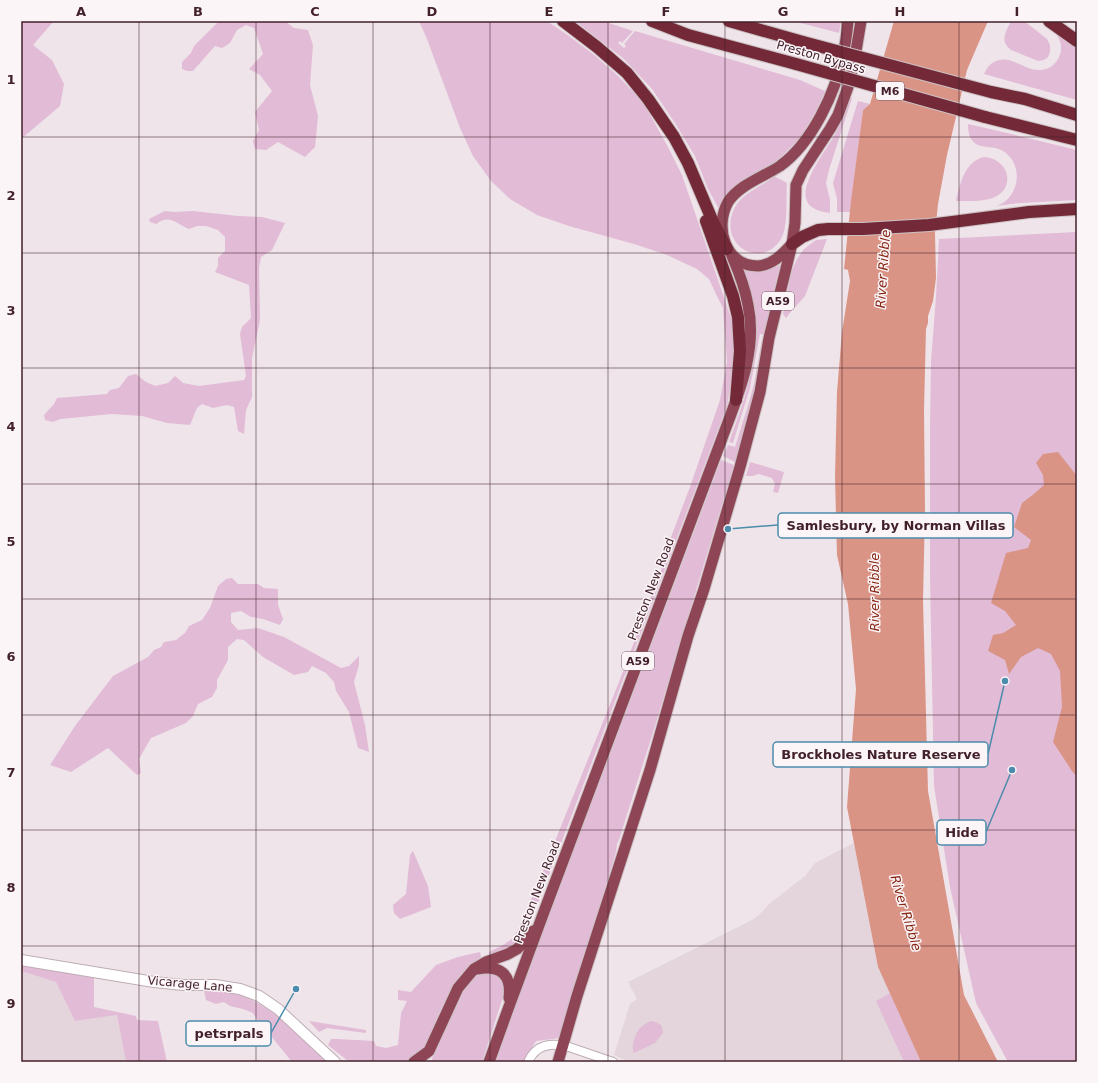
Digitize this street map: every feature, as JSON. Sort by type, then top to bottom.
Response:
[{"type":"highway","points":[[563,21],[597,47],[627,73],[648,99],[674,137],[688,163],[713,222],[729,252],[737,260],[749,265],[764,265],[776,259],[791,244],[802,237],[814,232],[828,229],[863,230],[963,221],[1029,212],[1077,209]]},
{"type":"highway","name":"Preston Bypass","points":[[652,21],[688,34],[985,118],[1077,140]]},
{"type":"highway","name":"Preston Bypass","points":[[729,21],[991,92],[1024,99],[1077,115]]},
{"type":"highway","name":"Preston New Road","points":[[489,1062],[506,1012],[736,400],[747,365],[751,338],[751,322],[746,293],[737,268],[729,252],[722,229],[722,219],[728,203],[740,189],[768,174],[792,156],[809,136],[824,111],[839,70],[843,55],[848,21]]},
{"type":"highway","points":[[791,244],[795,224],[796,185],[803,170],[838,115],[854,63],[861,21]]},
{"type":"highway","points":[[1049,21],[1077,41]]},
{"type":"highway","points":[[688,163],[699,205],[733,296],[738,318],[740,351],[736,400]]},
{"type":"highway","name":"A59","points":[[558,1062],[577,996],[650,770],[688,636],[704,589],[740,467],[760,392],[769,338],[791,244]]},
{"type":"highway","points":[[414,1062],[427,1057],[458,988],[474,969],[486,962],[518,949],[531,935],[545,909]]},
{"type":"highway","points":[[474,969],[486,967],[495,968],[507,977],[509,994],[506,1012]]},
{"type":"street","name":"Vicarage Lane","points":[[21,960],[154,982],[183,985],[215,985],[240,989],[259,996],[278,1009],[334,1062]]},
{"type":"street","points":[[528,1062],[536,1050],[553,1044],[563,1045],[613,1062]]},
{"type":"shaded area","points":[[21,21],[54,21],[33,45],[52,60],[64,84],[60,106],[21,139]]},
{"type":"shaded area","points":[[219,21],[285,21],[294,28],[308,30],[313,45],[310,85],[318,116],[315,147],[305,157],[278,142],[266,150],[255,149],[253,141],[259,130],[255,112],[272,91],[260,75],[249,69],[263,54],[254,28],[246,25],[237,30],[230,43],[222,48],[215,46],[193,71],[182,69],[182,62],[191,53],[194,46]]},
{"type":"shaded area","points":[[419,21],[547,21],[593,54],[617,75],[643,102],[682,175],[731,318],[735,348],[727,406],[543,891],[524,934],[512,948],[489,956],[489,952],[512,939],[519,928],[619,682],[663,565],[671,537],[720,400],[727,362],[723,308],[709,279],[697,269],[667,255],[537,215],[510,199],[491,181],[473,156],[460,128]]},
{"type":"shaded area","points":[[575,21],[603,21],[633,31],[622,43],[620,41],[618,43],[624,48],[626,46],[624,44],[635,31],[800,80],[825,91],[817,109],[801,137],[776,162],[729,191],[720,211],[708,189],[695,156],[652,89],[624,59]]},
{"type":"shaded area","points":[[793,21],[841,21],[839,33]]},
{"type":"shaded area","points":[[1011,21],[1024,21],[1047,39],[1050,45],[1048,57],[1044,60],[1038,61],[1007,47],[1004,40]]},
{"type":"shaded area","points":[[1052,30],[1077,49],[1077,100],[984,74],[990,65],[1000,60],[1010,60],[1028,68],[1038,70],[1050,67],[1058,60],[1061,49],[1058,37]]},
{"type":"shaded area","points":[[850,97],[852,98],[826,183],[830,200],[830,213],[815,209],[807,201],[806,191],[809,179],[815,166],[838,128]]},
{"type":"shaded area","points":[[858,101],[870,104],[863,110],[850,212],[837,212],[837,199],[833,183]]},
{"type":"shaded area","points":[[968,124],[1077,150],[1077,200],[996,206],[1006,201],[1014,189],[1017,177],[1015,165],[1003,151],[976,144],[969,135]]},
{"type":"shaded area","points":[[983,157],[998,161],[1003,166],[1007,178],[1003,191],[993,198],[977,201],[956,201],[961,181],[967,169],[971,164]]},
{"type":"shaded area","points":[[774,176],[787,183],[786,219],[782,237],[774,247],[764,253],[754,253],[744,250],[737,243],[732,234],[730,222],[734,209],[742,198]]},
{"type":"shaded area","points":[[165,211],[193,211],[262,217],[285,223],[272,250],[261,257],[259,268],[260,320],[252,358],[252,397],[246,410],[244,434],[238,431],[234,407],[227,405],[213,408],[202,404],[197,408],[190,425],[167,423],[142,416],[112,414],[60,419],[53,422],[45,420],[44,415],[54,404],[57,398],[107,394],[110,390],[119,388],[128,376],[136,374],[146,382],[155,386],[168,383],[175,376],[183,383],[199,386],[244,380],[246,376],[240,334],[242,327],[251,318],[249,285],[215,272],[218,266],[218,258],[225,251],[225,237],[218,230],[206,226],[197,226],[189,229],[172,220],[161,221],[156,224],[150,222],[149,219]]},
{"type":"shaded area","points":[[1077,232],[1077,1062],[1008,1062],[976,1003],[950,887],[934,786],[930,577],[930,428],[931,361],[939,239]]},
{"type":"shaded area","points":[[827,239],[805,296],[786,318],[783,314],[791,273],[797,259],[804,249],[816,240]]},
{"type":"shaded area","points":[[780,265],[765,335],[760,334],[750,388],[733,443],[729,442],[750,380],[755,347],[755,315],[751,292],[744,270],[763,271]]},
{"type":"shaded area","points":[[762,339],[764,339],[757,382],[735,462],[723,456],[728,445],[735,447],[754,384]]},
{"type":"shaded area","points":[[721,460],[734,465],[655,726],[617,844],[616,852],[560,1038],[536,1041],[524,1062],[494,1062],[506,1026]]},
{"type":"shaded area","points":[[750,462],[784,472],[778,493],[773,492],[775,484],[772,478],[759,474],[746,476]]},
{"type":"shaded area","points":[[232,578],[238,584],[258,584],[264,588],[278,589],[278,605],[283,619],[280,625],[263,619],[251,617],[241,611],[231,613],[231,622],[238,630],[258,628],[284,637],[341,668],[349,666],[359,656],[359,665],[354,682],[365,725],[369,752],[358,748],[349,712],[336,691],[334,682],[326,673],[312,666],[308,672],[294,675],[263,657],[244,640],[237,639],[228,647],[228,660],[217,680],[217,688],[212,697],[198,704],[193,716],[186,723],[151,738],[139,759],[141,773],[137,775],[108,748],[71,772],[50,765],[75,726],[113,676],[148,657],[154,650],[161,647],[164,642],[176,640],[185,633],[189,626],[202,620],[210,608],[218,586],[226,579]]},
{"type":"shaded area","points":[[854,843],[878,967],[890,993],[877,1001],[904,1062],[629,1062],[614,1055],[630,1004],[637,999],[628,982],[754,919],[769,904],[805,876],[815,863]]},
{"type":"shaded area","points":[[413,851],[428,886],[431,907],[400,919],[394,913],[393,905],[406,894],[410,855]]},
{"type":"shaded area","points":[[480,952],[481,957],[461,974],[442,1007],[421,1056],[406,1062],[352,1062],[348,1061],[328,1045],[331,1039],[337,1039],[374,1041],[376,1046],[386,1048],[398,1045],[401,1013],[407,1001],[398,1000],[398,990],[411,992],[436,965],[458,957]]},
{"type":"shaded area","points":[[21,963],[94,977],[94,1007],[136,1016],[137,1020],[158,1021],[167,1062],[126,1062],[117,1015],[75,1021],[56,982],[21,971]]},
{"type":"shaded area","points":[[21,971],[56,982],[75,1021],[117,1015],[126,1062],[21,1062]]},
{"type":"shaded area","points":[[489,972],[497,975],[501,979],[504,986],[504,994],[482,1062],[431,1062],[444,1027],[463,989],[471,980],[480,974]]},
{"type":"shaded area","points":[[204,990],[218,990],[236,993],[251,999],[293,1028],[329,1062],[292,1062],[264,1026],[259,1023],[253,1013],[230,1006],[224,1002],[216,1004],[206,1000]]},
{"type":"shaded area","points":[[890,993],[921,1062],[904,1062],[876,1001]]},
{"type":"shaded area","points":[[309,1021],[366,1030],[366,1033],[327,1028],[319,1032]]},
{"type":"shaded area","points":[[651,1021],[662,1026],[663,1033],[655,1043],[634,1053],[633,1045],[637,1033],[642,1026]]},
{"type":"water","name":"River Ribble","points":[[894,21],[988,21],[967,70],[947,155],[938,204],[935,233],[936,278],[933,301],[928,316],[926,329],[923,600],[928,791],[964,995],[998,1062],[921,1062],[878,967],[847,807],[856,689],[848,604],[837,555],[835,477],[837,392],[842,332],[850,281],[848,270],[844,269],[863,110],[870,104]]},
{"type":"water","points":[[1058,452],[1077,476],[1077,777],[1053,742],[1062,707],[1060,671],[1051,654],[1038,648],[1021,657],[1009,674],[1005,660],[988,651],[993,635],[1003,633],[1016,625],[1005,611],[991,603],[1006,553],[1028,548],[1031,540],[1014,527],[1022,503],[1044,485],[1043,475],[1036,463],[1043,454]]},
{"type":"place","name":"Samlesbury, by Norman Villas","points":[[728,529]]},
{"type":"place","name":"Brockholes Nature Reserve","points":[[1005,681]]},
{"type":"place","name":"Hide","points":[[1012,770]]},
{"type":"place","name":"petsrpals","points":[[296,989]]}]
